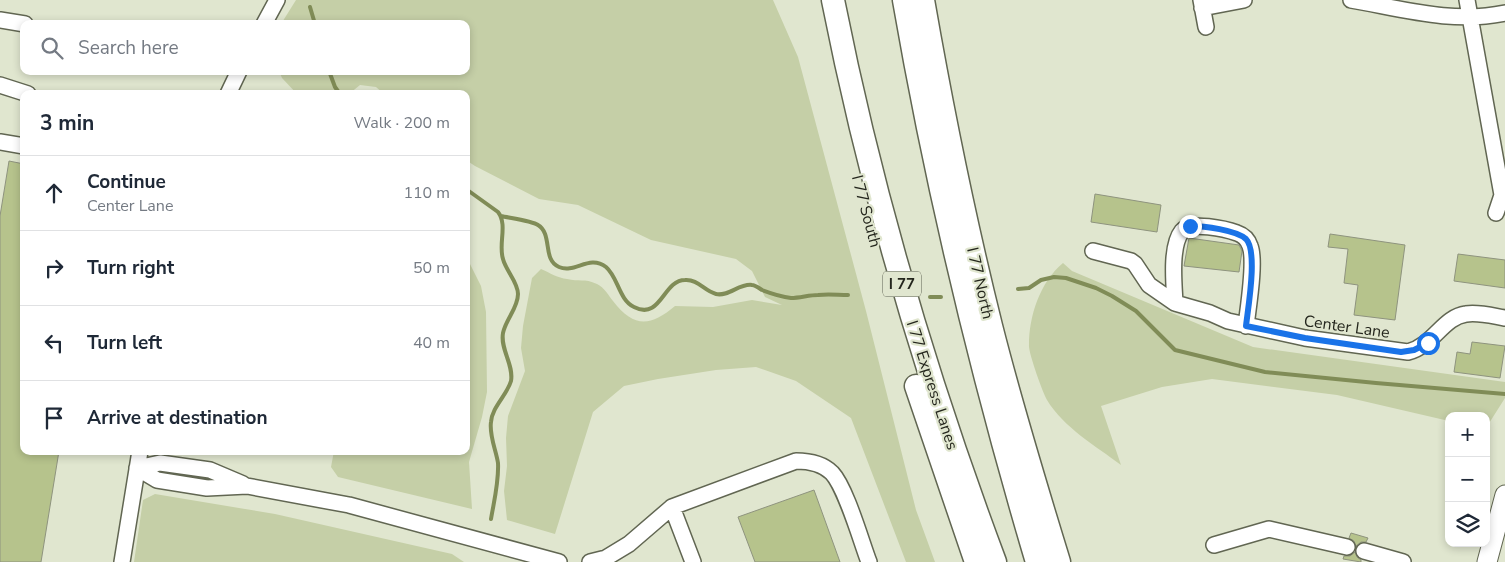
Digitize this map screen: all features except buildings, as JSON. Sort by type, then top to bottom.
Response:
[{"type":"highway","name":"I 77 South","points":[[817,0],[840,106],[883,273],[932,436],[976,562]]},
{"type":"highway","name":"I 77 Express Lanes","points":[[833,0],[864,140],[905,296],[948,431],[995,562]]},
{"type":"highway","points":[[904,0],[920,90],[954,248],[995,413],[1037,562]]},
{"type":"highway","name":"I 77 North","points":[[923,0],[953,161],[984,299],[1013,408],[1059,562]]},
{"type":"main road","points":[[1488,562],[1505,495]]},
{"type":"street","points":[[1206,27],[1202,4],[1244,0]]},
{"type":"street","points":[[1351,0],[1437,16],[1470,18],[1505,13]]},
{"type":"street","points":[[1467,0],[1502,194],[1496,212]]},
{"type":"street","points":[[266,20],[274,1]]},
{"type":"street","points":[[0,20],[20,23]]},
{"type":"street","points":[[230,90],[237,75]]},
{"type":"street","points":[[0,85],[20,91]]},
{"type":"street","points":[[0,142],[20,145]]},
{"type":"street","points":[[1175,302],[1176,248],[1179,236],[1184,229],[1190,226],[1200,226],[1238,234],[1246,239],[1250,245],[1253,257],[1246,326]]},
{"type":"street","name":"Center Lane","points":[[1093,251],[1135,264],[1149,285],[1175,302],[1246,326],[1305,338],[1408,352],[1428,343],[1451,320],[1458,316],[1475,314],[1505,318]]},
{"type":"street","points":[[122,562],[139,455]]},
{"type":"street","points":[[590,562],[606,560],[629,544],[672,507],[796,461],[809,461],[831,472],[841,485],[870,562]]},
{"type":"street","points":[[137,468],[157,480],[208,488],[247,486],[349,505],[559,562]]},
{"type":"street","points":[[672,507],[693,562]]},
{"type":"street","points":[[1214,545],[1269,529],[1346,547]]},
{"type":"street","points":[[1364,551],[1403,562]]},
{"type":"green space","points":[[296,0],[773,0],[798,57],[866,311],[916,510],[935,562],[906,562],[851,418],[796,381],[756,367],[716,370],[624,386],[593,412],[555,534],[507,520],[504,491],[507,466],[506,438],[508,416],[525,371],[521,348],[532,278],[541,269],[560,278],[589,281],[600,285],[621,310],[635,320],[642,322],[658,318],[675,306],[713,307],[752,300],[782,305],[765,297],[752,271],[736,259],[651,240],[578,205],[539,199],[470,163],[470,90],[379,90],[376,87],[360,85],[354,90],[293,90],[281,75],[470,75],[470,20],[284,20]]},
{"type":"green space","points":[[1063,263],[1072,271],[1253,347],[1505,382],[1505,398],[1490,422],[1490,412],[1445,412],[1445,420],[1337,395],[1212,379],[1162,387],[1101,406],[1121,465],[1081,436],[1062,419],[1047,400],[1036,372],[1029,349],[1031,323],[1037,300],[1055,271]]},
{"type":"green space","points":[[470,264],[481,286],[486,312],[487,392],[469,462],[472,509],[338,477],[331,467],[333,455],[470,455]]},
{"type":"green space","points":[[155,494],[275,514],[452,554],[464,562],[134,562],[143,500]]},
{"type":"waterway","points":[[310,7],[314,20]]},
{"type":"waterway","points":[[330,75],[337,90]]},
{"type":"waterway","points":[[470,192],[498,212],[501,217],[503,259],[516,285],[518,294],[516,304],[503,333],[503,345],[511,369],[511,381],[494,411],[491,422],[491,432],[498,463],[491,519]]},
{"type":"waterway","points":[[501,216],[526,221],[543,229],[551,259],[559,267],[571,268],[594,262],[606,267],[629,304],[643,310],[650,309],[656,305],[672,286],[685,280],[694,281],[716,294],[725,294],[748,285],[791,298],[848,295]]},
{"type":"waterway","points":[[1018,289],[1029,288],[1041,280],[1054,277],[1066,278],[1096,288],[1136,311],[1175,350],[1265,372],[1505,394]]},
{"type":"waterway","points":[[930,297],[941,297]]},
{"type":"route","points":[[1190,226],[1200,226],[1238,234],[1246,239],[1250,245],[1253,257],[1246,326],[1305,338],[1401,352],[1414,350],[1428,343]]}]
